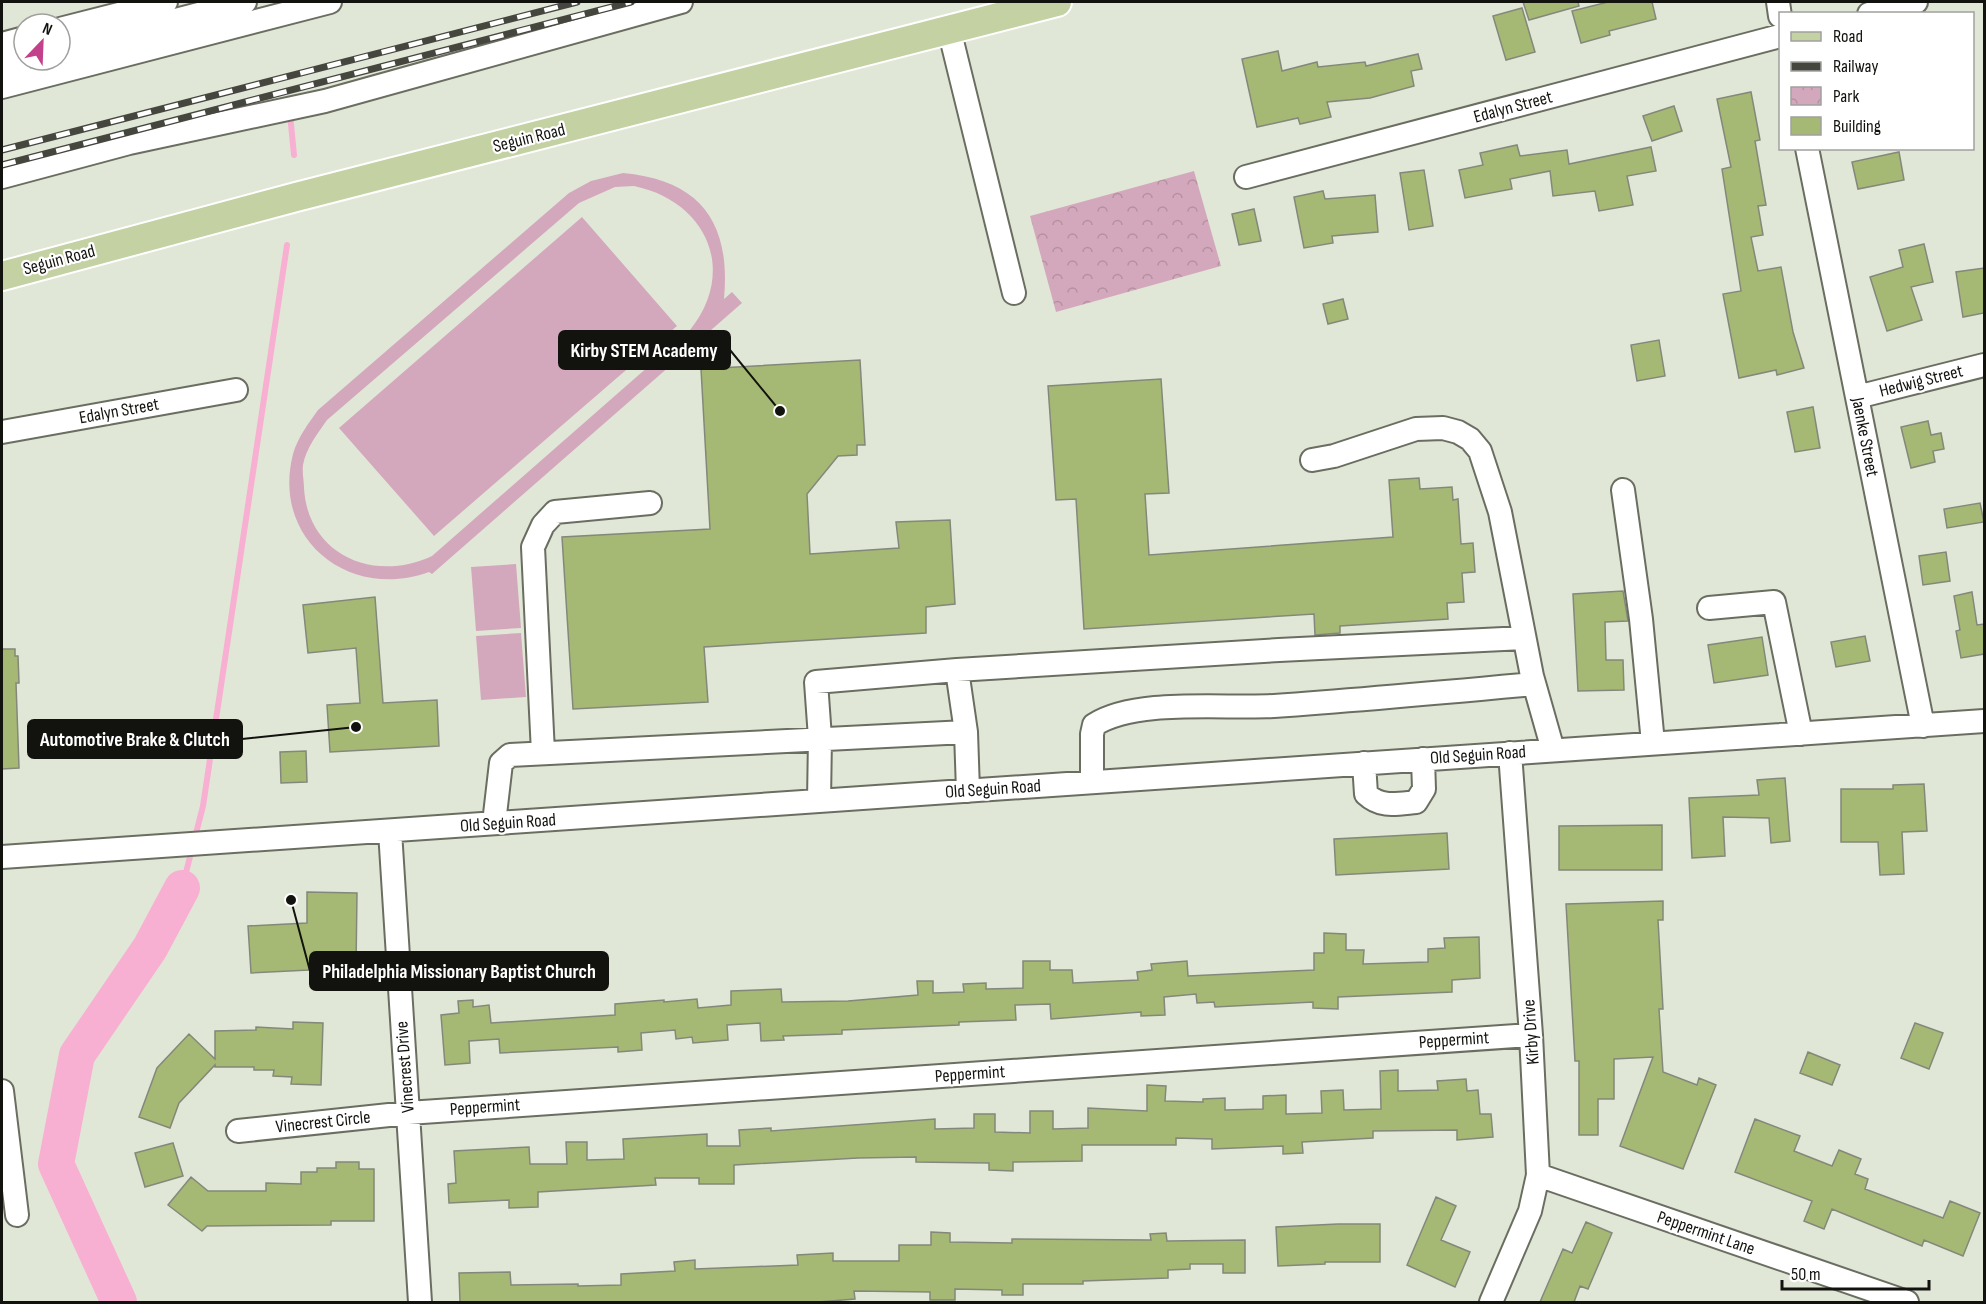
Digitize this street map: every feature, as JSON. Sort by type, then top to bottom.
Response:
[{"type":"main road","name":"Seguin Road","points":[[2,276],[296,197],[1057,2]]},
{"type":"street","points":[[72,26],[166,2]]},
{"type":"street","points":[[72,47],[245,2]]},
{"type":"street","points":[[2,87],[330,2]]},
{"type":"street","points":[[2,177],[129,143],[325,101],[681,2]]},
{"type":"street","points":[[1876,12],[1913,2]]},
{"type":"street","points":[[950,29],[1014,294]]},
{"type":"street","name":"Edalyn Street","points":[[1246,177],[1779,36]]},
{"type":"street","name":"Jaenke Street","points":[[1807,150],[1923,726]]},
{"type":"street","name":"Hedwig Street","points":[[1857,397],[1984,365]]},
{"type":"street","name":"Edalyn Street","points":[[2,432],[236,390]]},
{"type":"street","points":[[1312,460],[1334,456],[1416,429],[1443,428],[1458,432],[1470,439],[1480,451],[1500,512],[1534,684],[1553,750]]},
{"type":"street","points":[[1623,490],[1640,607],[1653,743]]},
{"type":"street","points":[[543,753],[533,547],[543,525],[555,512],[650,503]]},
{"type":"street","points":[[1709,608],[1774,602],[1801,734]]},
{"type":"street","points":[[819,801],[820,738],[816,682],[957,670],[1279,650],[1524,638]]},
{"type":"street","points":[[957,670],[966,732],[968,791]]},
{"type":"street","points":[[1092,782],[1094,725],[1105,718],[1134,710],[1272,706],[1534,684]]},
{"type":"street","name":"Old Seguin Road","points":[[2,857],[1984,721]]},
{"type":"street","points":[[494,824],[501,763],[510,755],[966,732]]},
{"type":"street","name":"Kirby Drive","points":[[1491,1302],[1530,1211],[1538,1175],[1531,1035],[1510,753]]},
{"type":"street","points":[[1364,763],[1366,794],[1384,805],[1416,802],[1424,789],[1423,759]]},
{"type":"street","name":"Vinecrest Drive","points":[[390,831],[420,1302]]},
{"type":"street","name":"Peppermint","points":[[408,1113],[1531,1035]]},
{"type":"street","points":[[2,1091],[16,1215]]},
{"type":"street","name":"Vinecrest Circle","points":[[238,1131],[408,1113]]},
{"type":"street","name":"Peppermint Lane","points":[[1538,1175],[1884,1299],[1907,1302]]},
{"type":"green space","points":[[1194,171],[1221,266],[1056,312],[1030,216]]},
{"type":"green space","points":[[623,173],[650,177],[673,185],[691,196],[705,210],[716,228],[722,248],[725,272],[724,299],[732,292],[742,303],[432,574],[429,572],[400,579],[371,578],[345,570],[323,556],[306,537],[294,513],[289,485],[295,448],[314,415],[569,193],[591,181]],"holes":[[[634,186],[659,194],[680,206],[696,222],[707,241],[712,262],[712,284],[704,307],[690,330],[432,556],[410,564],[389,566],[368,564],[348,558],[331,547],[318,531],[308,512],[303,471],[310,447],[327,420],[579,203],[615,187]]]},
{"type":"green space","points":[[582,217],[677,326],[434,536],[339,428]]},
{"type":"green space","points":[[516,564],[521,628],[476,631],[471,567]]},
{"type":"green space","points":[[521,633],[526,697],[481,700],[476,636]]},
{"type":"building","points":[[1523,2],[1578,2],[1579,6],[1529,20]]},
{"type":"building","points":[[1608,2],[1652,2],[1656,19],[1609,31],[1610,35],[1581,43],[1572,11]]},
{"type":"building","points":[[1522,8],[1535,52],[1506,60],[1493,16]]},
{"type":"building","points":[[1278,51],[1282,71],[1317,62],[1318,67],[1365,62],[1366,66],[1418,54],[1422,69],[1411,71],[1414,86],[1370,98],[1327,102],[1331,117],[1300,124],[1298,118],[1257,127],[1242,59]]},
{"type":"building","points":[[1751,92],[1760,140],[1755,141],[1766,205],[1758,206],[1763,235],[1751,237],[1758,271],[1781,267],[1793,332],[1804,368],[1777,375],[1776,370],[1739,378],[1723,294],[1741,291],[1722,169],[1731,167],[1717,99]]},
{"type":"building","points":[[1674,106],[1682,131],[1652,141],[1643,116]]},
{"type":"building","points":[[1517,145],[1520,156],[1567,150],[1569,164],[1651,147],[1656,171],[1627,176],[1633,205],[1599,211],[1595,191],[1553,196],[1550,171],[1510,179],[1512,189],[1465,198],[1459,170],[1483,165],[1480,153]]},
{"type":"building","points":[[1899,152],[1904,180],[1858,189],[1852,162]]},
{"type":"building","points":[[1424,170],[1433,226],[1409,230],[1400,173]]},
{"type":"building","points":[[1323,191],[1325,199],[1375,195],[1378,232],[1332,236],[1333,243],[1304,248],[1294,197]]},
{"type":"building","points":[[1254,209],[1261,241],[1239,245],[1232,214]]},
{"type":"building","points":[[1924,244],[1933,282],[1911,287],[1922,320],[1887,331],[1870,277],[1903,267],[1899,250]]},
{"type":"building","points":[[1984,268],[1984,313],[1963,317],[1956,272]]},
{"type":"building","points":[[1343,299],[1348,319],[1328,324],[1323,304]]},
{"type":"building","points":[[1659,340],[1665,376],[1637,381],[1631,345]]},
{"type":"building","points":[[860,360],[865,445],[857,445],[857,455],[838,456],[807,494],[810,554],[899,548],[896,522],[950,520],[955,604],[926,607],[926,633],[704,647],[708,702],[573,709],[562,537],[710,529],[701,369]]},
{"type":"building","points":[[1161,379],[1169,493],[1145,494],[1149,555],[1393,537],[1389,480],[1419,478],[1420,489],[1452,487],[1453,500],[1458,499],[1461,544],[1473,543],[1475,572],[1462,573],[1464,602],[1447,603],[1448,619],[1340,626],[1340,633],[1315,635],[1314,614],[1084,629],[1076,499],[1056,500],[1048,386]]},
{"type":"building","points":[[1813,407],[1820,448],[1795,452],[1787,412]]},
{"type":"building","points":[[1928,421],[1931,435],[1941,433],[1944,449],[1933,451],[1935,462],[1911,468],[1901,427]]},
{"type":"building","points":[[1980,503],[1984,522],[1947,528],[1944,509]]},
{"type":"building","points":[[1946,552],[1950,581],[1923,585],[1919,556]]},
{"type":"building","points":[[1623,591],[1628,621],[1605,622],[1606,660],[1623,660],[1624,690],[1578,691],[1573,594]]},
{"type":"building","points":[[1972,592],[1977,625],[1984,624],[1984,654],[1961,658],[1956,631],[1960,630],[1954,596]]},
{"type":"building","points":[[375,597],[383,703],[437,700],[439,746],[330,752],[327,705],[360,703],[356,648],[308,653],[303,605]]},
{"type":"building","points":[[1865,636],[1870,661],[1836,667],[1831,642]]},
{"type":"building","points":[[1762,637],[1768,675],[1714,683],[1708,645]]},
{"type":"building","points":[[2,649],[15,649],[15,656],[18,656],[19,683],[16,683],[19,768],[2,769]]},
{"type":"building","points":[[306,751],[307,782],[281,783],[280,752]]},
{"type":"building","points":[[1785,778],[1790,841],[1771,843],[1769,818],[1723,817],[1725,856],[1692,858],[1689,798],[1759,795],[1757,780]]},
{"type":"building","points":[[1924,784],[1927,831],[1902,832],[1904,874],[1880,875],[1878,842],[1841,842],[1841,789],[1893,789],[1893,785]]},
{"type":"building","points":[[1662,825],[1662,870],[1559,870],[1559,826]]},
{"type":"building","points":[[1447,833],[1449,869],[1336,875],[1334,839]]},
{"type":"building","points":[[307,892],[357,893],[356,968],[309,968],[309,970],[251,973],[248,926],[307,923]]},
{"type":"building","points":[[1663,901],[1663,920],[1658,920],[1663,1009],[1659,1009],[1663,1072],[1697,1085],[1699,1078],[1716,1085],[1683,1169],[1620,1146],[1653,1057],[1614,1059],[1614,1099],[1598,1099],[1598,1135],[1579,1135],[1579,1061],[1575,1061],[1566,904]]},
{"type":"building","points":[[1324,933],[1346,934],[1346,950],[1364,950],[1363,964],[1428,962],[1428,949],[1445,948],[1444,938],[1479,937],[1480,978],[1452,980],[1452,992],[1338,997],[1338,1009],[1313,1008],[1313,1002],[1215,1007],[1214,1002],[1197,1003],[1196,994],[1164,997],[1165,1015],[1141,1016],[1141,1012],[1051,1019],[1050,1004],[1015,1005],[1016,1020],[842,1030],[842,1034],[783,1036],[784,1040],[761,1041],[760,1023],[727,1025],[728,1040],[693,1043],[692,1037],[676,1039],[675,1030],[641,1033],[642,1050],[618,1052],[618,1047],[500,1053],[499,1039],[469,1041],[470,1063],[445,1065],[441,1015],[459,1013],[458,1001],[473,1000],[473,1007],[489,1005],[491,1023],[615,1015],[615,1004],[664,1000],[664,1002],[697,999],[698,1008],[731,1005],[731,991],[781,989],[782,1002],[848,1001],[918,995],[917,981],[933,981],[933,993],[964,992],[963,984],[986,983],[986,989],[1023,988],[1023,961],[1050,961],[1050,970],[1072,970],[1073,983],[1138,980],[1137,972],[1152,970],[1151,964],[1187,961],[1188,976],[1314,970],[1314,953],[1324,953]]},
{"type":"building","points":[[293,1022],[323,1023],[321,1085],[291,1084],[292,1077],[273,1076],[274,1070],[254,1070],[254,1067],[215,1067],[215,1065],[179,1103],[170,1128],[139,1117],[157,1068],[189,1034],[215,1059],[215,1031],[256,1030],[256,1027],[293,1029]]},
{"type":"building","points":[[1915,1023],[1943,1033],[1929,1069],[1901,1058]]},
{"type":"building","points":[[1808,1052],[1840,1065],[1832,1085],[1800,1073]]},
{"type":"building","points":[[1398,1070],[1398,1091],[1438,1090],[1437,1081],[1466,1079],[1467,1091],[1478,1090],[1480,1114],[1491,1114],[1493,1137],[1457,1140],[1457,1130],[1373,1131],[1373,1138],[1302,1142],[1303,1153],[1283,1154],[1283,1146],[1212,1149],[1212,1139],[1176,1138],[1176,1145],[1082,1145],[1082,1161],[1013,1162],[1013,1171],[989,1170],[989,1163],[916,1162],[916,1157],[734,1165],[734,1184],[699,1184],[699,1178],[655,1178],[656,1185],[538,1192],[538,1207],[509,1208],[509,1200],[449,1203],[448,1184],[456,1183],[454,1151],[529,1147],[530,1164],[567,1164],[566,1142],[587,1142],[587,1160],[624,1159],[623,1139],[707,1134],[707,1146],[740,1146],[739,1130],[771,1128],[771,1131],[935,1119],[935,1129],[974,1128],[974,1114],[995,1114],[995,1132],[1030,1133],[1030,1111],[1053,1111],[1053,1129],[1088,1128],[1088,1108],[1147,1111],[1147,1085],[1166,1086],[1165,1101],[1203,1102],[1203,1099],[1225,1098],[1225,1110],[1263,1109],[1263,1096],[1286,1095],[1286,1114],[1322,1113],[1321,1091],[1343,1090],[1344,1110],[1381,1109],[1380,1071]]},
{"type":"building","points":[[1755,1119],[1800,1136],[1794,1151],[1832,1166],[1839,1150],[1861,1159],[1855,1174],[1868,1179],[1865,1189],[1943,1218],[1950,1201],[1980,1213],[1963,1256],[1924,1240],[1922,1246],[1832,1209],[1824,1229],[1804,1221],[1812,1201],[1735,1172]]},
{"type":"building","points":[[173,1143],[183,1176],[145,1187],[135,1153]]},
{"type":"building","points":[[336,1162],[359,1162],[359,1169],[374,1169],[374,1221],[331,1221],[331,1225],[207,1226],[202,1231],[168,1205],[191,1177],[208,1191],[266,1191],[266,1183],[301,1184],[301,1172],[317,1172],[317,1168],[336,1168]]},
{"type":"building","points":[[1436,1197],[1456,1206],[1441,1240],[1470,1252],[1455,1287],[1407,1265]]},
{"type":"building","points":[[1586,1222],[1612,1233],[1588,1289],[1580,1286],[1574,1302],[1540,1302],[1563,1249],[1572,1253]]},
{"type":"building","points":[[1380,1224],[1380,1262],[1325,1262],[1325,1264],[1278,1266],[1276,1227]]},
{"type":"building","points":[[931,1232],[950,1233],[950,1242],[1012,1243],[1012,1239],[1151,1240],[1150,1234],[1166,1233],[1167,1241],[1245,1240],[1245,1273],[1223,1273],[1223,1264],[1190,1264],[1190,1269],[1168,1270],[1168,1278],[1083,1281],[1083,1284],[1023,1284],[1023,1295],[1002,1295],[1002,1290],[955,1289],[955,1300],[930,1300],[930,1292],[854,1291],[855,1299],[818,1302],[460,1302],[459,1273],[510,1272],[511,1285],[621,1285],[621,1274],[675,1271],[674,1262],[695,1260],[695,1269],[798,1265],[797,1255],[833,1253],[833,1261],[899,1261],[899,1245],[931,1245]]},
{"type":"waterway","points":[[290,114],[294,155]]},
{"type":"waterway","points":[[182,888],[203,806],[287,245]]},
{"type":"waterway","points":[[119,1302],[56,1164],[77,1055],[150,948],[182,888]]},
{"type":"railway","points":[[2,150],[577,2]]},
{"type":"railway","points":[[2,165],[631,2]]},
{"type":"place","name":"Kirby STEM Academy","points":[[780,411]]},
{"type":"place","name":"Automotive Brake & Clutch","points":[[356,727]]},
{"type":"place","name":"Philadelphia Missionary Baptist Church","points":[[291,900]]}]
